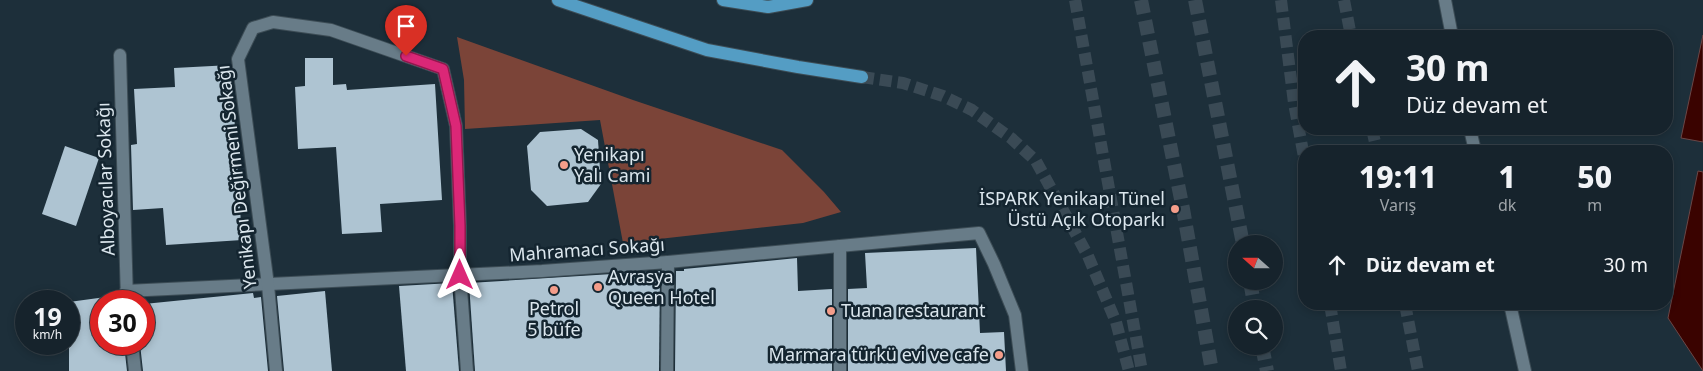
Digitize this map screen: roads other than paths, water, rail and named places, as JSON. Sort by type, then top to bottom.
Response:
[{"type":"main road","points":[[558,0],[707,50],[862,77]]},
{"type":"main road","points":[[723,0],[768,7],[807,0]]},
{"type":"street","points":[[1445,0],[1451,30]]},
{"type":"street","name":"Yenikapı Değirmeni Sokağı","points":[[276,371],[268,285],[238,59],[253,28],[273,22],[331,30],[443,69],[456,126],[460,275]]},
{"type":"street","name":"Alboyacılar Sokağı","points":[[120,55],[127,290]]},
{"type":"street","name":"Mahramacı Sokağı","points":[[155,294],[268,285],[668,262],[979,233],[994,264],[1014,315],[1022,371]]},
{"type":"street","points":[[840,246],[840,371]]},
{"type":"street","points":[[668,262],[668,371]]},
{"type":"street","points":[[460,275],[467,371]]},
{"type":"street","points":[[1511,310],[1525,371]]},
{"type":"street","points":[[133,355],[135,371]]},
{"type":"tunnel","points":[[1075,0],[1142,371]]},
{"type":"tunnel","points":[[1141,0],[1183,209],[1212,371]]},
{"type":"tunnel","points":[[1195,0],[1241,235]]},
{"type":"tunnel","points":[[1281,0],[1298,125]]},
{"type":"tunnel","points":[[1344,0],[1350,30]]},
{"type":"tunnel","points":[[862,77],[903,83],[943,96],[972,110],[1011,138],[1036,161],[1088,256],[1116,322],[1129,371]]},
{"type":"tunnel","points":[[1300,135],[1302,145]]},
{"type":"tunnel","points":[[1373,135],[1376,145]]},
{"type":"tunnel","points":[[1252,290],[1253,300]]},
{"type":"tunnel","points":[[1331,310],[1341,371]]},
{"type":"tunnel","points":[[1406,310],[1418,371]]},
{"type":"tunnel","points":[[1264,355],[1267,371]]},
{"type":"place","name":"Yenikapı Yalı Cami","points":[[564,165]]},
{"type":"place","name":"İSPARK Yenikapı Tünel Üstü Açık Otoparkı","points":[[1175,209]]},
{"type":"place","name":"Avrasya Queen Hotel","points":[[598,287]]},
{"type":"place","name":"Petrol 5 büfe","points":[[554,290]]},
{"type":"place","name":"Tuana restaurant","points":[[831,311]]},
{"type":"place","name":"Marmara türkü evi ve cafe","points":[[999,355]]}]
